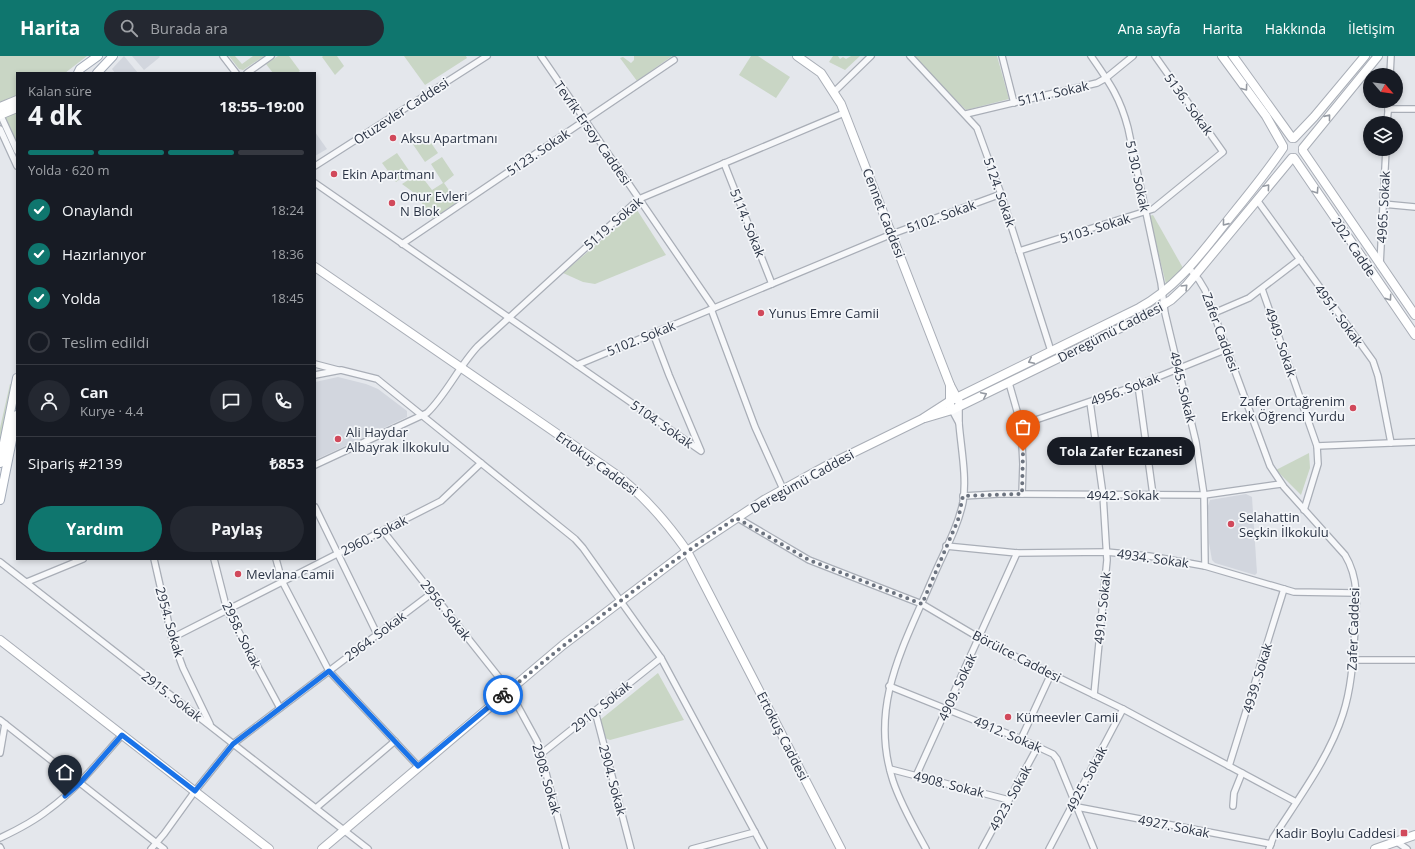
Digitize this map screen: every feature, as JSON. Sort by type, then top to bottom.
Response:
[{"type":"main road","points":[[80,71],[98,56]]},
{"type":"main road","points":[[98,72],[113,56]]},
{"type":"main road","name":"Cennet Caddesi","points":[[797,56],[816,68],[834,92],[844,113],[950,385],[956,409]]},
{"type":"main road","points":[[1222,56],[1266,116],[1283,147],[1286,156],[1293,158],[1300,156],[1303,149],[1378,56]]},
{"type":"main road","points":[[1234,56],[1293,138],[1300,140],[1303,149]]},
{"type":"main road","points":[[1283,147],[1286,141],[1293,138],[1314,117],[1365,56]]},
{"type":"main road","points":[[80,71],[91,68],[93,72]]},
{"type":"main road","points":[[0,113],[16,101]]},
{"type":"main road","points":[[0,113],[16,108]]},
{"type":"main road","name":"Deregümü Caddesi","points":[[322,849],[508,690],[563,646],[687,551],[736,518],[783,489],[826,466],[922,419],[954,399],[1139,308],[1163,294],[1189,268],[1264,175],[1283,147]]},
{"type":"main road","name":"202. Cadde","points":[[1303,149],[1415,315]]},
{"type":"main road","name":"Deregümü Caddesi","points":[[922,419],[956,409],[1143,317],[1164,305],[1178,294],[1196,275],[1293,158]]},
{"type":"main road","name":"202. Cadde","points":[[1293,158],[1415,335]]},
{"type":"main road","name":"Ertokuş Caddesi","points":[[316,268],[627,482],[658,512],[687,551],[841,849]]},
{"type":"main road","points":[[0,463],[16,383]]},
{"type":"main road","points":[[0,500],[16,420]]},
{"type":"main road","points":[[0,640],[269,849]]},
{"type":"main road","points":[[1376,849],[1415,835]]},
{"type":"street","points":[[223,56],[235,72]]},
{"type":"street","points":[[248,72],[271,56]]},
{"type":"street","name":"Otuzevler Caddesi","points":[[316,165],[487,56]]},
{"type":"street","name":"Tevfik Ersoy Caddesi","points":[[541,56],[712,309],[756,426],[783,489]]},
{"type":"street","points":[[834,92],[871,56]]},
{"type":"street","name":"5124. Sokak","points":[[910,56],[966,114],[977,128],[1001,194],[1051,351]]},
{"type":"street","points":[[1002,56],[1014,103]]},
{"type":"street","name":"5130. Sokak","points":[[1091,56],[1116,93],[1124,111],[1163,294],[1164,305]]},
{"type":"street","name":"5111. Sokak","points":[[966,114],[1091,85],[1106,78],[1133,56]]},
{"type":"street","name":"5136. Sokak","points":[[1155,56],[1223,152]]},
{"type":"street","points":[[1390,68],[1391,56]]},
{"type":"street","name":"5123. Sokak","points":[[402,244],[674,60]]},
{"type":"street","points":[[1388,116],[1388,109],[1415,109]]},
{"type":"street","points":[[0,113],[16,149]]},
{"type":"street","name":"5119. Sokak","points":[[423,416],[434,406],[460,366],[478,346],[639,199],[844,113]]},
{"type":"street","points":[[0,129],[16,164]]},
{"type":"street","name":"5103. Sokak","points":[[1019,251],[1146,212],[1164,201],[1223,152]]},
{"type":"street","name":"4965. Sokak","points":[[1380,265],[1386,156]]},
{"type":"street","name":"5114. Sokak","points":[[724,163],[772,284]]},
{"type":"street","points":[[316,184],[577,365]]},
{"type":"street","name":"5102. Sokak","points":[[577,365],[892,234],[1001,194]]},
{"type":"street","name":"4951. Sokak","points":[[1257,200],[1375,366],[1391,443]]},
{"type":"street","points":[[1384,204],[1415,207]]},
{"type":"street","points":[[1214,313],[1249,298],[1300,259]]},
{"type":"street","name":"Zafer Caddesi","points":[[1189,268],[1203,284],[1268,462],[1282,484],[1345,555],[1353,572],[1356,594],[1353,660],[1348,696],[1339,726],[1327,752],[1270,847]]},
{"type":"street","name":"4949. Sokak","points":[[1262,288],[1317,446],[1318,464],[1304,510]]},
{"type":"street","name":"4945. Sokak","points":[[1164,305],[1196,442],[1204,495],[1205,566]]},
{"type":"street","name":"5104. Sokak","points":[[577,365],[701,451],[653,333]]},
{"type":"street","name":"4956. Sokak","points":[[1021,425],[1138,386],[1227,349]]},
{"type":"street","points":[[316,364],[377,379],[575,539],[622,601],[661,658],[764,849]]},
{"type":"street","points":[[316,375],[340,370]]},
{"type":"street","points":[[1009,382],[1021,425],[1023,464],[1022,494]]},
{"type":"street","points":[[1138,386],[1153,495]]},
{"type":"street","name":"4919. Sokak","points":[[1090,402],[1103,495],[1106,552],[1106,571],[1094,695]]},
{"type":"street","name":"Cennet Caddesi","points":[[926,849],[902,803],[890,769],[886,752],[885,716],[889,686],[958,520],[963,496],[959,423],[956,409]]},
{"type":"street","points":[[316,465],[423,416]]},
{"type":"street","points":[[1317,446],[1415,442]]},
{"type":"street","name":"2960. Sokak","points":[[172,638],[441,501],[481,463]]},
{"type":"street","name":"4942. Sokak","points":[[963,496],[1022,494],[1204,495],[1282,484]]},
{"type":"street","points":[[316,509],[377,634]]},
{"type":"street","name":"Börülce Caddesi","points":[[736,518],[809,560],[922,604],[980,639],[1123,709],[1296,802]]},
{"type":"street","name":"2956. Sokak","points":[[383,530],[508,690]]},
{"type":"street","name":"4934. Sokak","points":[[946,546],[1017,553],[1106,552],[1149,556],[1205,566],[1303,593],[1356,594]]},
{"type":"street","name":"4909. Sokak","points":[[916,776],[980,639],[1017,553]]},
{"type":"street","points":[[27,582],[81,560]]},
{"type":"street","name":"2954. Sokak","points":[[154,560],[172,638],[183,668],[211,727]]},
{"type":"street","name":"2958. Sokak","points":[[214,560],[227,610],[280,708]]},
{"type":"street","points":[[276,560],[282,581],[329,671],[418,766]]},
{"type":"street","name":"2915. Sokak","points":[[0,562],[368,849]]},
{"type":"street","name":"4939. Sokak","points":[[1229,766],[1284,589]]},
{"type":"street","name":"2964. Sokak","points":[[151,849],[233,744],[432,593]]},
{"type":"street","name":"2910. Sokak","points":[[541,754],[661,658]]},
{"type":"street","points":[[1353,660],[1415,660]]},
{"type":"street","points":[[1021,739],[1052,674]]},
{"type":"street","name":"4912. Sokak","points":[[889,686],[1038,746],[1051,753],[1057,759],[1094,849]]},
{"type":"street","name":"2908. Sokak","points":[[508,690],[537,741],[566,849]]},
{"type":"street","name":"4925. Sokak","points":[[1049,849],[1076,804],[1123,709]]},
{"type":"street","name":"2904. Sokak","points":[[595,711],[631,849]]},
{"type":"street","points":[[0,720],[164,849]]},
{"type":"street","points":[[0,753],[5,724]]},
{"type":"street","points":[[0,838],[38,818],[80,783],[122,735]]},
{"type":"street","points":[[316,808],[394,741]]},
{"type":"street","name":"4923. Sokak","points":[[982,849],[1038,746]]},
{"type":"street","name":"4908. Sokak","points":[[890,769],[1009,800]]},
{"type":"street","points":[[1233,806],[1234,793],[1242,773]]},
{"type":"street","name":"4927. Sokak","points":[[1076,804],[1270,847]]},
{"type":"street","points":[[694,849],[755,832]]},
{"type":"street","points":[[1397,842],[1407,849]]},
{"type":"shaded area","points":[[124,56],[137,72],[114,72],[112,69]]},
{"type":"shaded area","points":[[132,56],[159,56],[160,57],[144,70]]},
{"type":"shaded area","points":[[316,133],[327,149],[316,155]]},
{"type":"shaded area","name":"Ali Haydar Albayrak İlkokulu","points":[[338,377],[366,384],[378,389],[407,411],[407,417],[316,460],[316,382]]},
{"type":"shaded area","name":"Selahattin Seçkin İlkokulu","points":[[1246,494],[1252,497],[1257,573],[1255,575],[1215,563],[1212,560],[1209,543],[1208,506],[1210,500]]},
{"type":"green space","points":[[0,56],[87,56],[66,72],[16,72],[16,95],[0,102]]},
{"type":"green space","points":[[229,56],[235,56],[242,64],[253,56],[264,56],[243,70],[239,69]]},
{"type":"green space","points":[[278,56],[289,56],[300,71],[272,72],[266,64]]},
{"type":"green space","points":[[337,56],[344,66],[335,75],[322,57]]},
{"type":"green space","points":[[404,56],[466,56],[467,58],[425,85]]},
{"type":"green space","points":[[634,56],[672,56],[637,81],[620,58],[623,57],[631,63],[634,60]]},
{"type":"green space","points":[[751,56],[758,56],[790,77],[776,98],[739,75]]},
{"type":"green space","points":[[833,56],[838,56],[840,59],[843,57],[846,59],[851,56],[860,56],[845,70],[829,62]]},
{"type":"green space","points":[[913,56],[997,56],[1009,99],[966,110]]},
{"type":"green space","points":[[16,112],[16,140],[5,117]]},
{"type":"green space","points":[[425,134],[438,153],[425,162],[412,143]]},
{"type":"green space","points":[[397,153],[410,172],[396,182],[382,163]]},
{"type":"green space","points":[[442,157],[454,175],[444,183],[457,202],[433,219],[419,199],[421,198],[402,184],[419,173],[432,190],[443,183],[431,164]]},
{"type":"green space","points":[[637,210],[666,255],[595,284],[583,282],[563,273]]},
{"type":"green space","points":[[1153,215],[1183,268],[1166,284],[1149,216]]},
{"type":"green space","points":[[10,384],[14,385],[0,451],[0,428]]},
{"type":"green space","points":[[1309,453],[1310,468],[1301,495],[1276,470]]},
{"type":"green space","points":[[658,673],[684,720],[610,740],[605,738],[600,720]]},
{"type":"way so far","points":[[503,695],[563,646],[687,551],[736,518],[809,560],[846,573],[922,604],[958,520],[963,496],[1022,494],[1023,451]]},
{"type":"place","name":"Aksu Apartmanı","points":[[393,138]]},
{"type":"place","name":"Ekin Apartmanı","points":[[334,174]]},
{"type":"place","name":"Onur Evleri N Blok","points":[[392,203]]},
{"type":"place","name":"Yunus Emre Camii","points":[[761,313]]},
{"type":"place","name":"Zafer Ortağrenim Erkek Öğrenci Yurdu","points":[[1353,408]]},
{"type":"place","name":"Ali Haydar Albayrak İlkokulu","points":[[338,439]]},
{"type":"place","name":"Tola Zafer Eczanesi","points":[[1023,451]]},
{"type":"place","name":"Selahattin Seçkin İlkokulu","points":[[1231,524]]},
{"type":"place","name":"Mevlana Camii","points":[[238,574]]},
{"type":"place","name":"Kümeevler Camii","points":[[1008,717]]},
{"type":"place","name":"Kadir Boylu Caddesi","points":[[1404,833]]},
{"type":"route","points":[[65,796],[80,783],[122,735],[195,791],[224,753],[233,744],[329,671],[418,766],[503,695]]}]
